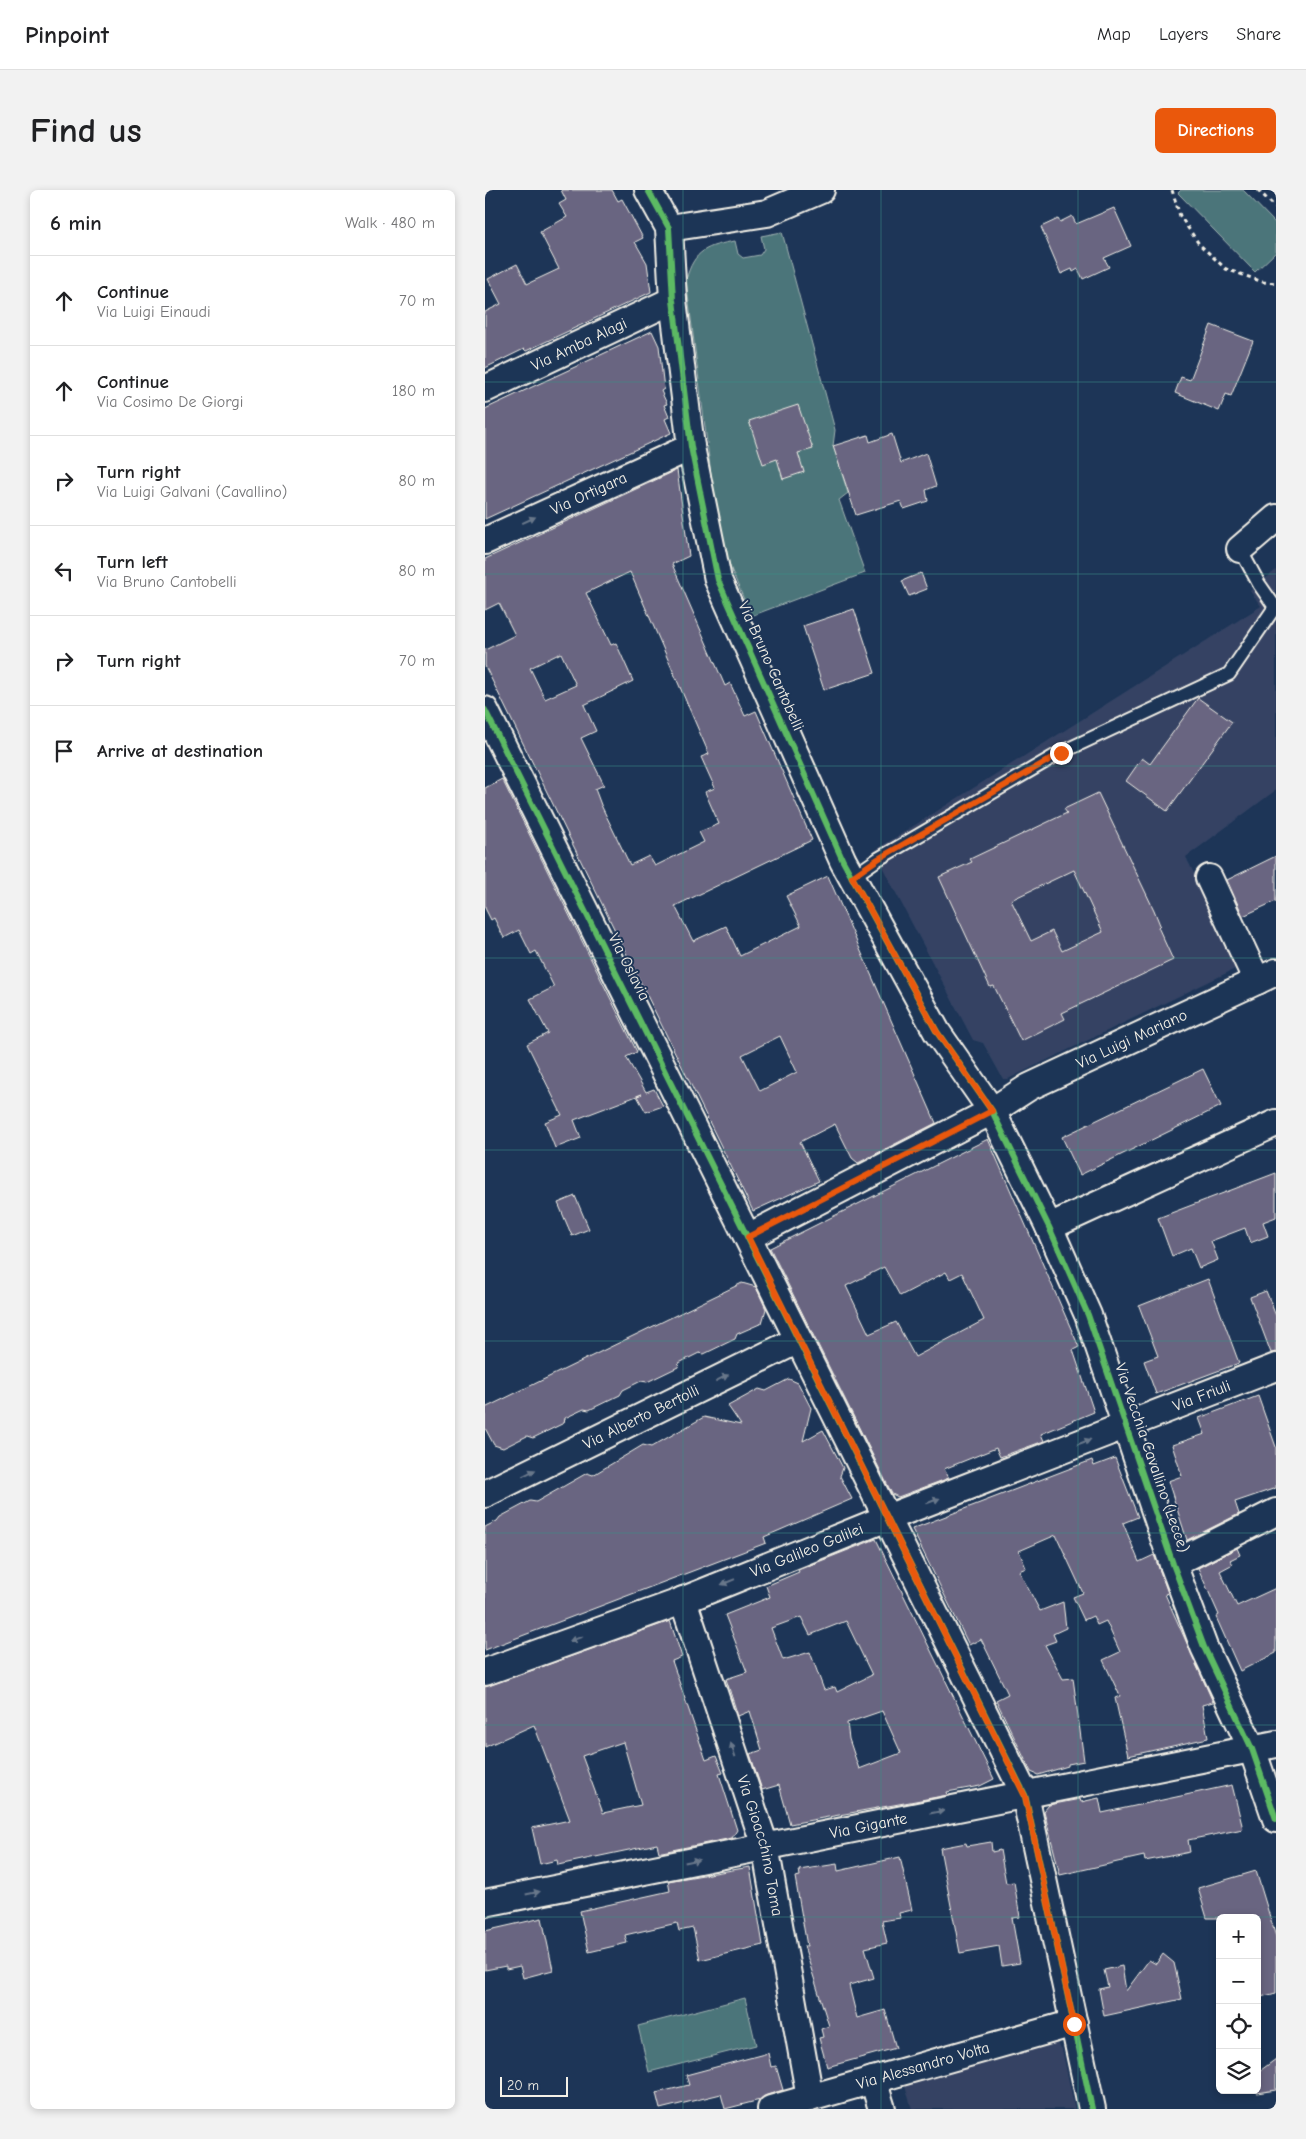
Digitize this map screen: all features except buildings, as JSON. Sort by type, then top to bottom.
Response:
[{"type":"street","name":"Via Bruno Cantobelli","points":[[649,190],[669,228],[673,300],[691,447],[718,580],[839,852],[937,1032],[992,1111]]},
{"type":"street","points":[[669,228],[767,213],[821,190]]},
{"type":"street","name":"Via Amba Alagi","points":[[485,389],[673,300]]},
{"type":"street","name":"Via Ortigara","points":[[485,541],[691,447]]},
{"type":"street","points":[[1240,549],[1276,518]]},
{"type":"street","name":"Via Oslavia","points":[[485,710],[1025,1796],[1092,2109]]},
{"type":"street","points":[[1209,878],[1267,976]]},
{"type":"street","name":"Via Luigi Mariano","points":[[748,1237],[992,1111],[1029,1087],[1267,976]]},
{"type":"street","name":"Via Vecchia Cavallino (Lecce)","points":[[992,1111],[1049,1227],[1088,1315],[1173,1564],[1205,1647],[1264,1747],[1276,1819]]},
{"type":"street","points":[[1049,1227],[1276,1123]]},
{"type":"street","name":"Via Alberto Bertolli","points":[[485,1494],[798,1340]]},
{"type":"street","name":"Via Friuli","points":[[1126,1426],[1276,1367]]},
{"type":"street","name":"Via Galileo Galilei","points":[[485,1672],[683,1600],[887,1518],[1126,1426]]},
{"type":"street","points":[[1173,1564],[1276,1512]]},
{"type":"street","name":"Via Gioacchino Toma","points":[[683,1600],[765,1846],[825,2100]]},
{"type":"street","name":"Via Gigante","points":[[485,1903],[1264,1747]]},
{"type":"street","name":"Via Alessandro Volta","points":[[771,2109],[825,2100],[873,2080],[1074,2024]]},
{"type":"street","points":[[873,2080],[882,2109]]},
{"type":"lane","points":[[852,877],[878,859],[1061,753],[1229,674],[1275,607],[1259,584],[1240,549]]},
{"type":"path","points":[[1171,190],[1180,216],[1199,244],[1226,269],[1263,282],[1276,283]]},
{"type":"path","points":[[1258,190],[1276,208]]},
{"type":"shaded area","points":[[1276,570],[1276,790],[1186,857],[1239,967],[1008,1079],[1003,1079],[983,1043],[973,1040],[874,851],[1261,606],[1250,591]]},
{"type":"shaded area","points":[[1045,2042],[1057,2044],[1062,2049],[1075,2109],[912,2109],[904,2083]]},
{"type":"green space","points":[[1181,190],[1243,190],[1276,224],[1276,252],[1255,272],[1178,193]]},
{"type":"green space","points":[[782,232],[835,430],[833,446],[848,493],[839,500],[865,573],[751,616],[720,543],[686,280],[693,262],[703,251],[709,248],[735,241],[738,254],[743,258],[760,255],[764,249],[761,236]]},
{"type":"green space","points":[[745,1998],[756,2045],[649,2072],[638,2026]]},
{"type":"cycle path","points":[[648,190],[669,228],[673,300],[691,447],[718,580],[843,861],[937,1032],[992,1111],[1049,1227],[1088,1315],[1173,1564],[1204,1647],[1252,1749],[1276,1819]]},
{"type":"cycle path","points":[[485,710],[1025,1795],[1092,2109]]},
{"type":"route","points":[[1061,753],[878,859],[852,877],[937,1032],[992,1111],[748,1237],[1025,1796],[1074,2024]]}]
